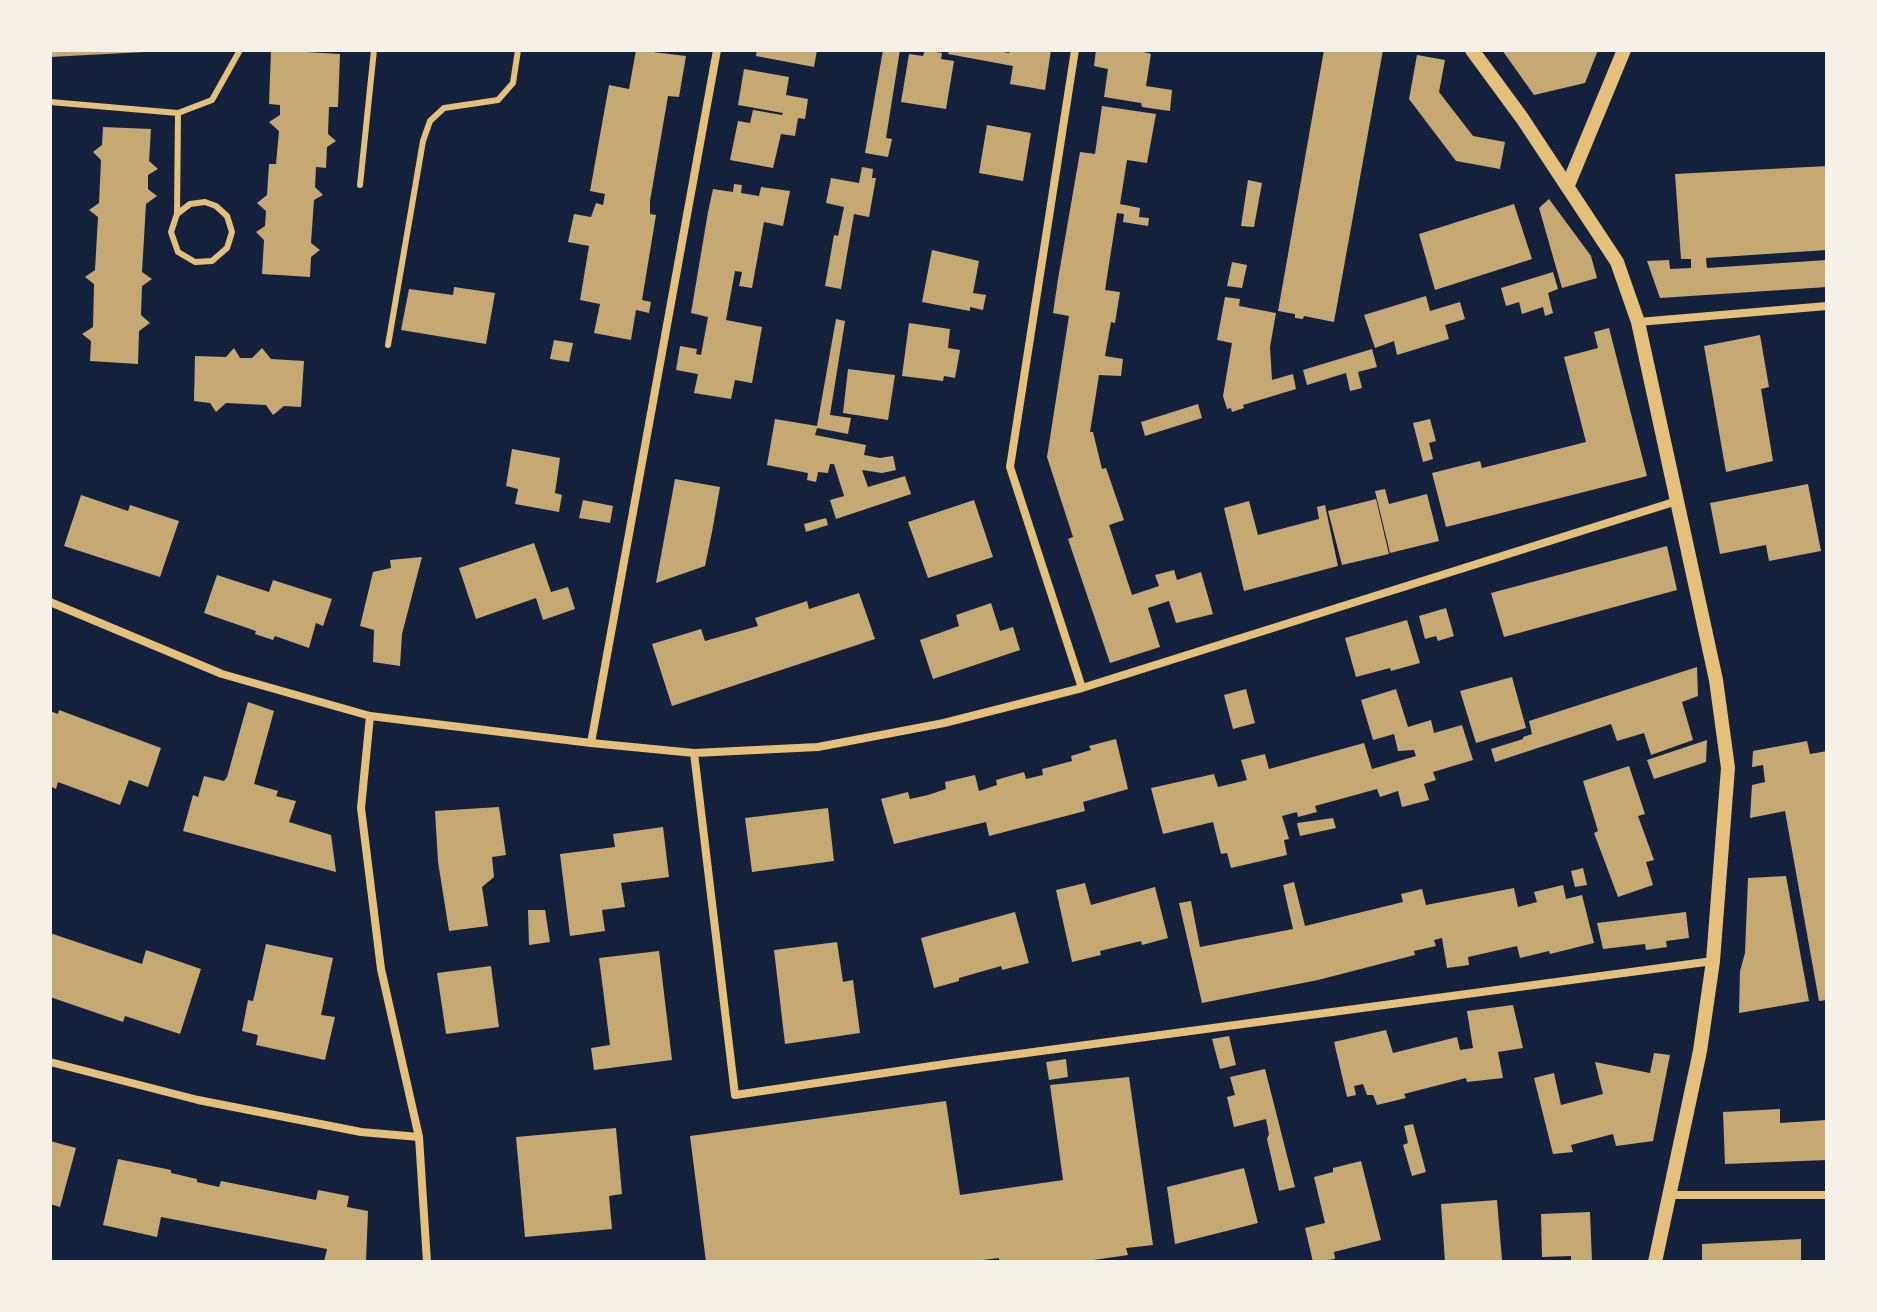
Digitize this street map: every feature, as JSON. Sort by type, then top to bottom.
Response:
[{"type":"street","points":[[591,743],[717,50]]},
{"type":"street","points":[[1075,50],[1010,467],[1082,688]]},
{"type":"street","points":[[1472,50],[1568,185],[1617,262],[1638,322],[1716,680],[1728,768],[1713,961],[1700,1051],[1655,1262]]},
{"type":"street","points":[[1568,185],[1624,50]]},
{"type":"street","points":[[1638,322],[1827,306]]},
{"type":"street","points":[[50,602],[222,674],[370,716],[694,753],[818,747],[944,723],[1082,688],[1677,501]]},
{"type":"street","points":[[370,716],[361,808],[381,969],[419,1137],[427,1262]]},
{"type":"street","points":[[694,753],[735,1095],[1713,961]]},
{"type":"street","points":[[50,1062],[198,1100],[361,1132],[419,1137]]},
{"type":"street","points":[[1668,1195],[1827,1195]]},
{"type":"lane","points":[[50,102],[178,113],[212,100],[240,50]]},
{"type":"lane","points":[[360,185],[374,50]]},
{"type":"lane","points":[[388,345],[423,141],[430,121],[444,108],[498,100],[513,83],[518,50]]},
{"type":"lane","points":[[177,214],[190,204],[205,202],[216,206],[227,216],[232,232],[227,248],[212,261],[195,262],[178,252],[171,232],[177,214],[178,113]]},
{"type":"building","points":[[50,50],[143,50],[144,52],[50,57]]},
{"type":"building","points":[[271,50],[340,54],[338,107],[329,107],[328,134],[336,141],[327,147],[326,168],[316,167],[315,187],[323,195],[314,200],[311,243],[320,250],[311,257],[310,277],[262,274],[264,240],[256,232],[265,226],[266,211],[257,203],[267,195],[269,164],[276,164],[279,131],[269,122],[280,115],[280,105],[269,104]]},
{"type":"building","points":[[636,50],[686,56],[679,97],[668,96],[650,201],[650,214],[656,215],[642,300],[651,302],[649,313],[636,310],[631,340],[594,333],[600,304],[580,300],[589,246],[568,242],[574,214],[591,217],[596,203],[603,205],[605,194],[590,191],[609,85],[629,89]]},
{"type":"building","points":[[757,50],[817,50],[814,67],[756,56]]},
{"type":"building","points":[[883,50],[900,50],[886,138],[892,139],[888,157],[865,153]]},
{"type":"building","points":[[925,50],[942,53],[941,59],[954,61],[946,109],[901,102],[909,54],[923,56]]},
{"type":"building","points":[[949,50],[1009,53],[1010,50],[1051,50],[1045,90],[1010,84],[1013,66],[948,54]]},
{"type":"building","points":[[1096,50],[1144,50],[1151,54],[1146,86],[1172,90],[1170,111],[1104,97],[1108,69],[1094,66]]},
{"type":"building","points":[[1324,50],[1383,50],[1334,322],[1304,316],[1303,319],[1295,318],[1295,314],[1278,311]]},
{"type":"building","points":[[1502,50],[1598,50],[1585,83],[1534,95]]},
{"type":"building","points":[[1417,55],[1445,60],[1439,92],[1473,136],[1505,142],[1500,169],[1456,161],[1409,99]]},
{"type":"building","points":[[744,69],[789,77],[786,95],[808,99],[805,119],[798,118],[795,136],[781,134],[773,168],[730,160],[738,121],[750,123],[753,110],[783,113],[738,105]]},
{"type":"building","points":[[1102,106],[1156,114],[1147,163],[1127,160],[1120,204],[1140,208],[1139,217],[1149,218],[1148,226],[1123,222],[1124,214],[1117,213],[1105,290],[1120,292],[1105,356],[1123,359],[1121,376],[1099,375],[1090,432],[1093,432],[1102,469],[1106,468],[1124,520],[1109,525],[1132,595],[1159,586],[1155,575],[1174,570],[1177,580],[1201,572],[1213,614],[1176,623],[1169,601],[1148,608],[1160,647],[1110,663],[1068,539],[1073,537],[1047,457],[1069,316],[1053,313],[1058,279],[1080,152],[1095,154]]},
{"type":"building","points":[[987,125],[1031,133],[1023,181],[979,173]]},
{"type":"building","points":[[103,127],[151,129],[149,161],[158,169],[148,175],[148,189],[157,196],[146,204],[142,272],[152,279],[142,286],[141,315],[150,323],[139,331],[138,364],[90,361],[91,341],[82,334],[93,327],[94,284],[85,277],[95,270],[98,217],[89,210],[99,203],[101,160],[93,152],[102,145]]},
{"type":"building","points":[[1827,166],[1827,250],[1706,258],[1707,268],[1827,260],[1827,287],[1660,298],[1647,261],[1669,260],[1670,269],[1691,268],[1691,259],[1681,259],[1675,174]]},
{"type":"building","points":[[862,167],[873,169],[872,178],[876,178],[869,217],[854,214],[841,289],[825,286],[834,235],[838,236],[844,207],[826,203],[831,178],[859,183]]},
{"type":"building","points":[[1248,180],[1262,183],[1254,227],[1241,226]]},
{"type":"building","points":[[734,184],[742,185],[741,193],[759,196],[761,187],[790,191],[783,226],[764,222],[752,288],[739,286],[742,272],[735,271],[726,320],[762,327],[752,383],[735,380],[731,399],[694,393],[698,374],[676,370],[680,346],[697,349],[696,354],[701,355],[708,317],[691,313],[708,212],[713,189],[733,192]]},
{"type":"building","points":[[1549,199],[1591,256],[1597,278],[1562,288],[1539,208]]},
{"type":"building","points":[[1514,204],[1532,259],[1435,290],[1419,234]]},
{"type":"building","points":[[932,250],[979,261],[973,293],[986,295],[983,310],[970,307],[970,311],[922,302]]},
{"type":"building","points":[[1232,262],[1247,265],[1242,288],[1227,286]]},
{"type":"building","points":[[1553,272],[1558,289],[1548,293],[1553,313],[1545,316],[1543,307],[1522,314],[1519,302],[1506,306],[1501,288]]},
{"type":"building","points":[[454,287],[495,293],[486,344],[401,330],[409,289],[453,295]]},
{"type":"building","points":[[1426,296],[1430,311],[1460,302],[1465,319],[1445,325],[1449,339],[1397,355],[1394,341],[1375,348],[1364,315]]},
{"type":"building","points":[[1225,297],[1240,299],[1239,306],[1276,313],[1270,347],[1272,380],[1293,374],[1296,389],[1243,405],[1244,408],[1232,412],[1231,408],[1227,409],[1223,396],[1232,343],[1217,340]]},
{"type":"building","points":[[836,319],[845,321],[830,415],[851,418],[848,434],[817,428],[815,435],[866,445],[864,455],[880,458],[893,456],[896,470],[882,473],[862,470],[868,487],[905,476],[911,494],[836,519],[830,500],[844,496],[834,464],[830,464],[828,473],[818,472],[816,482],[807,480],[808,473],[767,465],[775,419],[817,426]]},
{"type":"building","points":[[909,323],[950,329],[948,348],[960,350],[955,378],[944,376],[943,381],[902,376]]},
{"type":"building","points":[[1609,328],[1647,476],[1446,527],[1432,473],[1480,461],[1482,468],[1586,442],[1564,357],[1598,348],[1594,332]]},
{"type":"building","points":[[1760,335],[1769,387],[1761,389],[1773,461],[1726,472],[1704,346]]},
{"type":"building","points":[[554,340],[573,343],[569,362],[550,359]]},
{"type":"building","points":[[234,348],[240,358],[252,358],[262,348],[271,359],[304,361],[301,407],[284,406],[273,415],[266,405],[226,403],[216,412],[210,403],[194,401],[195,356],[226,357]]},
{"type":"building","points":[[1372,349],[1377,367],[1358,372],[1362,388],[1350,391],[1346,373],[1307,385],[1303,370]]},
{"type":"building","points":[[848,369],[895,375],[888,420],[843,413]]},
{"type":"building","points":[[1198,404],[1202,418],[1145,436],[1141,422]]},
{"type":"building","points":[[1430,419],[1436,441],[1429,443],[1433,459],[1423,462],[1413,423]]},
{"type":"building","points":[[512,449],[560,458],[555,493],[562,495],[559,512],[515,504],[518,489],[506,486]]},
{"type":"building","points":[[675,479],[720,487],[712,532],[705,566],[656,583]]},
{"type":"building","points":[[1808,484],[1821,551],[1769,561],[1766,545],[1720,554],[1710,503]]},
{"type":"building","points":[[1385,489],[1389,504],[1427,494],[1439,541],[1390,553],[1375,491]]},
{"type":"building","points":[[81,495],[128,511],[130,505],[179,521],[160,577],[64,546]]},
{"type":"building","points":[[1376,499],[1389,554],[1342,565],[1328,511]]},
{"type":"building","points":[[583,500],[613,506],[610,523],[579,518]]},
{"type":"building","points":[[974,500],[993,557],[928,578],[908,522]]},
{"type":"building","points":[[1249,501],[1258,535],[1319,519],[1317,507],[1325,505],[1338,566],[1244,591],[1224,508]]},
{"type":"building","points":[[826,518],[828,525],[806,532],[804,524]]},
{"type":"building","points":[[534,543],[551,592],[568,587],[575,609],[543,620],[536,598],[476,619],[459,568]]},
{"type":"building","points":[[1667,546],[1677,590],[1504,637],[1491,593]]},
{"type":"building","points":[[422,557],[402,634],[400,666],[373,662],[374,630],[360,626],[373,572],[391,568],[390,560]]},
{"type":"building","points":[[217,575],[269,592],[273,580],[332,599],[323,626],[316,623],[309,648],[275,636],[273,640],[255,634],[256,631],[204,613]]},
{"type":"building","points":[[859,593],[875,639],[672,706],[652,644],[701,629],[705,641],[758,626],[755,618],[807,601],[809,609]]},
{"type":"building","points":[[991,603],[1000,631],[1013,627],[1020,650],[933,679],[920,640],[959,626],[956,615]]},
{"type":"building","points":[[1446,608],[1454,636],[1438,641],[1436,636],[1425,639],[1419,616]]},
{"type":"building","points":[[1407,620],[1420,663],[1356,677],[1345,638]]},
{"type":"building","points":[[1697,667],[1698,696],[1682,702],[1693,740],[1651,755],[1644,733],[1617,741],[1611,724],[1495,762],[1491,749],[1532,734],[1529,721]]},
{"type":"building","points":[[1512,677],[1526,728],[1476,743],[1460,691]]},
{"type":"building","points":[[1246,689],[1255,723],[1233,729],[1224,695]]},
{"type":"building","points":[[1396,689],[1408,727],[1431,720],[1434,733],[1462,725],[1473,760],[1433,772],[1436,780],[1424,784],[1429,800],[1402,807],[1398,791],[1380,797],[1377,789],[1315,806],[1317,812],[1298,817],[1297,812],[1282,816],[1289,839],[1284,840],[1287,855],[1231,868],[1227,853],[1221,854],[1213,822],[1163,834],[1151,788],[1214,774],[1218,787],[1247,780],[1241,760],[1265,754],[1269,769],[1364,743],[1372,769],[1416,756],[1414,750],[1398,751],[1394,734],[1373,740],[1361,700]]},
{"type":"building","points":[[248,702],[274,711],[254,784],[278,791],[276,796],[296,801],[289,822],[331,835],[336,872],[183,831],[193,795],[198,797],[204,776],[224,781],[227,777]]},
{"type":"building","points":[[59,710],[161,748],[148,787],[129,780],[120,805],[58,782],[56,789],[50,786],[50,711],[58,714]]},
{"type":"building","points":[[1116,739],[1128,789],[1083,802],[1085,811],[989,836],[986,822],[894,844],[881,799],[908,792],[910,799],[928,795],[946,789],[945,782],[975,775],[979,791],[997,785],[996,780],[1024,772],[1026,779],[1043,775],[1042,769],[1072,761],[1071,756],[1091,750],[1089,746]]},
{"type":"building","points":[[1707,740],[1706,762],[1654,779],[1647,760]]},
{"type":"building","points":[[1807,741],[1810,754],[1827,751],[1827,1000],[1819,1001],[1785,811],[1750,818],[1752,785],[1765,782],[1763,765],[1752,767],[1753,751]]},
{"type":"building","points":[[1629,766],[1645,814],[1638,816],[1654,860],[1646,862],[1653,885],[1618,897],[1594,833],[1598,831],[1583,781]]},
{"type":"building","points":[[499,807],[506,855],[492,857],[494,877],[482,887],[488,926],[449,931],[438,862],[435,811]]},
{"type":"building","points":[[828,808],[834,861],[752,872],[745,818]]},
{"type":"building","points":[[1333,818],[1336,828],[1300,836],[1297,823]]},
{"type":"building","points":[[663,827],[669,877],[621,883],[625,907],[602,910],[605,931],[570,936],[560,854],[615,847],[613,834]]},
{"type":"building","points":[[1583,868],[1587,885],[1575,887],[1571,871]]},
{"type":"building","points":[[1786,876],[1809,1001],[1739,1013],[1748,878]]},
{"type":"building","points":[[1294,882],[1305,926],[1403,902],[1401,894],[1422,889],[1426,905],[1514,888],[1518,907],[1537,902],[1534,892],[1563,885],[1566,899],[1582,895],[1594,943],[1520,958],[1517,946],[1468,957],[1469,965],[1447,968],[1442,938],[1434,940],[1436,946],[1414,951],[1415,955],[1318,980],[1202,1003],[1179,903],[1191,901],[1200,947],[1293,929],[1283,885]]},
{"type":"building","points":[[1085,883],[1091,905],[1155,887],[1168,938],[1100,951],[1101,955],[1072,962],[1056,890]]},
{"type":"building","points":[[528,910],[545,910],[550,942],[529,945]]},
{"type":"building","points":[[1015,912],[1029,963],[1002,970],[1001,966],[934,988],[921,938]]},
{"type":"building","points":[[1686,912],[1689,938],[1666,941],[1667,947],[1646,950],[1645,944],[1603,949],[1597,923]]},
{"type":"building","points":[[50,933],[142,964],[146,950],[201,969],[180,1034],[125,1016],[123,1022],[50,997]]},
{"type":"building","points":[[837,942],[843,982],[853,980],[860,1033],[785,1044],[774,950]]},
{"type":"building","points":[[266,944],[333,958],[321,1015],[335,1017],[325,1060],[256,1045],[258,1035],[242,1031],[248,1000],[253,1001]]},
{"type":"building","points":[[659,951],[672,1060],[594,1070],[591,1048],[610,1045],[599,958]]},
{"type":"building","points":[[491,966],[499,1027],[446,1034],[437,973]]},
{"type":"building","points":[[1513,1005],[1523,1048],[1498,1052],[1503,1078],[1467,1082],[1466,1078],[1404,1094],[1406,1098],[1377,1105],[1373,1095],[1367,1095],[1363,1084],[1354,1086],[1356,1095],[1347,1097],[1334,1042],[1386,1030],[1393,1053],[1457,1037],[1460,1050],[1473,1048],[1467,1011]]},
{"type":"building","points":[[1229,1036],[1236,1065],[1220,1069],[1212,1039]]},
{"type":"building","points":[[1654,1053],[1670,1055],[1653,1141],[1616,1146],[1613,1134],[1571,1145],[1573,1152],[1553,1154],[1534,1078],[1554,1073],[1561,1105],[1603,1094],[1595,1062],[1650,1073]]},
{"type":"building","points":[[1066,1059],[1068,1077],[1049,1080],[1046,1062]]},
{"type":"building","points":[[1265,1069],[1295,1187],[1279,1191],[1267,1139],[1266,1119],[1234,1127],[1227,1097],[1235,1095],[1230,1077]]},
{"type":"building","points":[[1129,1077],[1153,1245],[1126,1248],[1128,1255],[1080,1262],[999,1262],[999,1258],[967,1262],[706,1262],[690,1136],[946,1101],[960,1195],[1063,1180],[1050,1085]]},
{"type":"building","points":[[1780,1109],[1780,1123],[1827,1120],[1827,1160],[1725,1164],[1723,1112]]},
{"type":"building","points":[[1413,1124],[1426,1172],[1412,1176],[1403,1145],[1408,1143],[1404,1126]]},
{"type":"building","points":[[616,1128],[622,1194],[609,1196],[612,1229],[525,1237],[516,1137]]},
{"type":"building","points":[[50,1141],[76,1148],[60,1207],[50,1204]]},
{"type":"building","points":[[118,1159],[171,1170],[171,1173],[219,1187],[221,1181],[316,1200],[318,1190],[349,1196],[347,1207],[368,1211],[366,1262],[324,1262],[327,1249],[161,1217],[157,1237],[103,1225]]},
{"type":"building","points":[[1361,1161],[1381,1240],[1334,1252],[1335,1259],[1313,1262],[1305,1228],[1325,1223],[1314,1177]]},
{"type":"building","points":[[1244,1168],[1258,1223],[1175,1244],[1167,1187]]},
{"type":"building","points":[[1497,1200],[1502,1260],[1445,1262],[1441,1204]]},
{"type":"building","points":[[1590,1212],[1592,1262],[1571,1262],[1571,1256],[1542,1257],[1541,1214]]},
{"type":"building","points":[[1801,1239],[1801,1262],[1702,1262],[1702,1244]]}]
